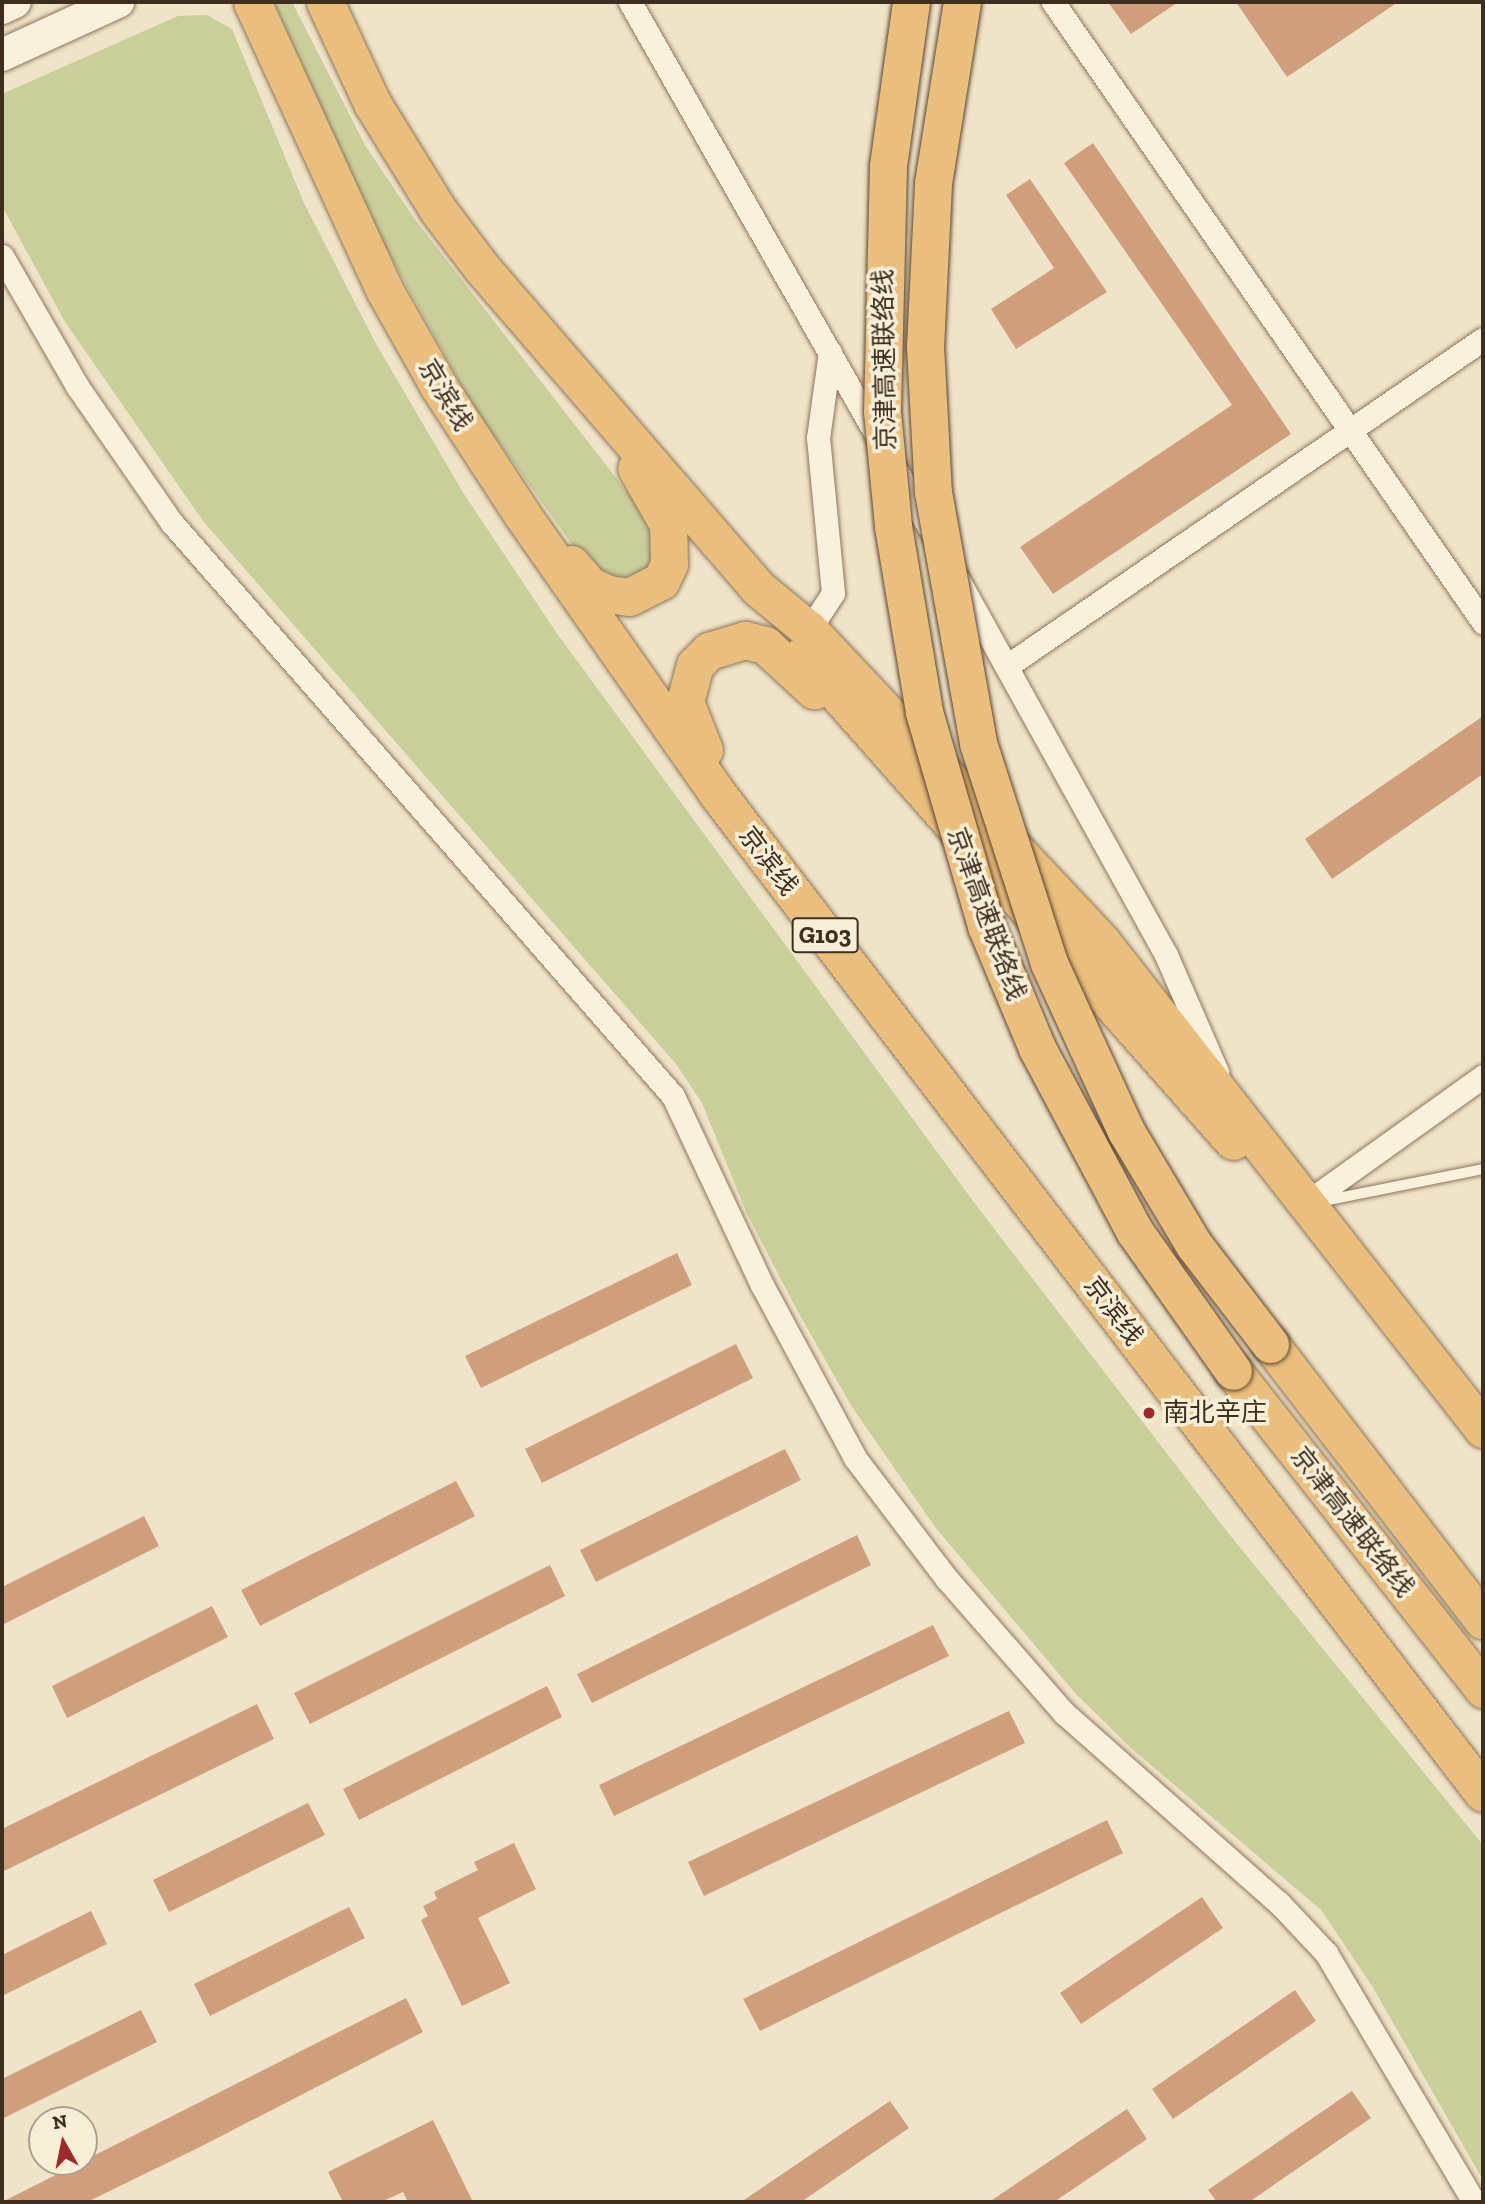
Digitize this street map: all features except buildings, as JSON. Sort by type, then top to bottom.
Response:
[{"type":"highway","name":"京津高速联络线","points":[[911,2],[888,166],[881,384],[893,526],[924,712],[986,926],[1048,1070],[1135,1232],[1233,1371],[1483,1689]]},
{"type":"highway","name":"京津高速联络线","points":[[962,2],[933,184],[925,346],[933,492],[978,743],[1049,963],[1121,1121],[1194,1245],[1483,1621]]},
{"type":"highway","name":"京滨线","points":[[251,8],[347,216],[475,444],[640,687],[783,880],[1483,1793]]},
{"type":"highway","points":[[326,8],[372,103],[438,210],[594,399],[758,588],[790,639],[902,772],[1251,1161],[1303,1205]]},
{"type":"highway","points":[[475,444],[505,473],[589,584],[608,594],[645,593],[661,581],[669,564],[668,524],[594,399]]},
{"type":"highway","points":[[758,588],[809,631],[1101,941],[1229,1101],[1303,1205],[1483,1429]]},
{"type":"highway","points":[[783,880],[764,836],[690,724],[686,685],[709,651],[744,640],[765,645],[902,772]]},
{"type":"main road","points":[[2,8],[15,2]]},
{"type":"main road","points":[[2,55],[118,2]]},
{"type":"street","points":[[630,2],[1007,666],[1166,955],[1229,1101]]},
{"type":"street","points":[[1053,2],[1483,622]]},
{"type":"street","points":[[2,256],[77,386],[172,523],[673,1096],[762,1285],[855,1458],[947,1579],[1064,1713],[1279,1903],[1326,1953],[1474,2202]]},
{"type":"street","points":[[1007,666],[1483,339]]},
{"type":"street","points":[[809,631],[833,593],[818,438],[830,352]]},
{"type":"street","points":[[1303,1205],[1483,1076]]},
{"type":"lane","points":[[1303,1205],[1483,1169]]},
{"type":"green space","points":[[274,2],[292,2],[365,145],[416,221],[652,524],[657,541],[649,568],[621,583],[586,564],[473,406],[369,217]]},
{"type":"green space","points":[[207,15],[232,29],[304,203],[375,342],[464,494],[556,632],[976,1205],[1225,1529],[1483,1845],[1483,2180],[1372,1986],[1321,1910],[1131,1748],[1075,1693],[935,1527],[852,1407],[798,1312],[747,1214],[702,1103],[676,1064],[203,521],[65,322],[2,206],[2,94],[178,16]]},
{"type":"place","name":"南北辛庄","points":[[1149,1413]]}]
